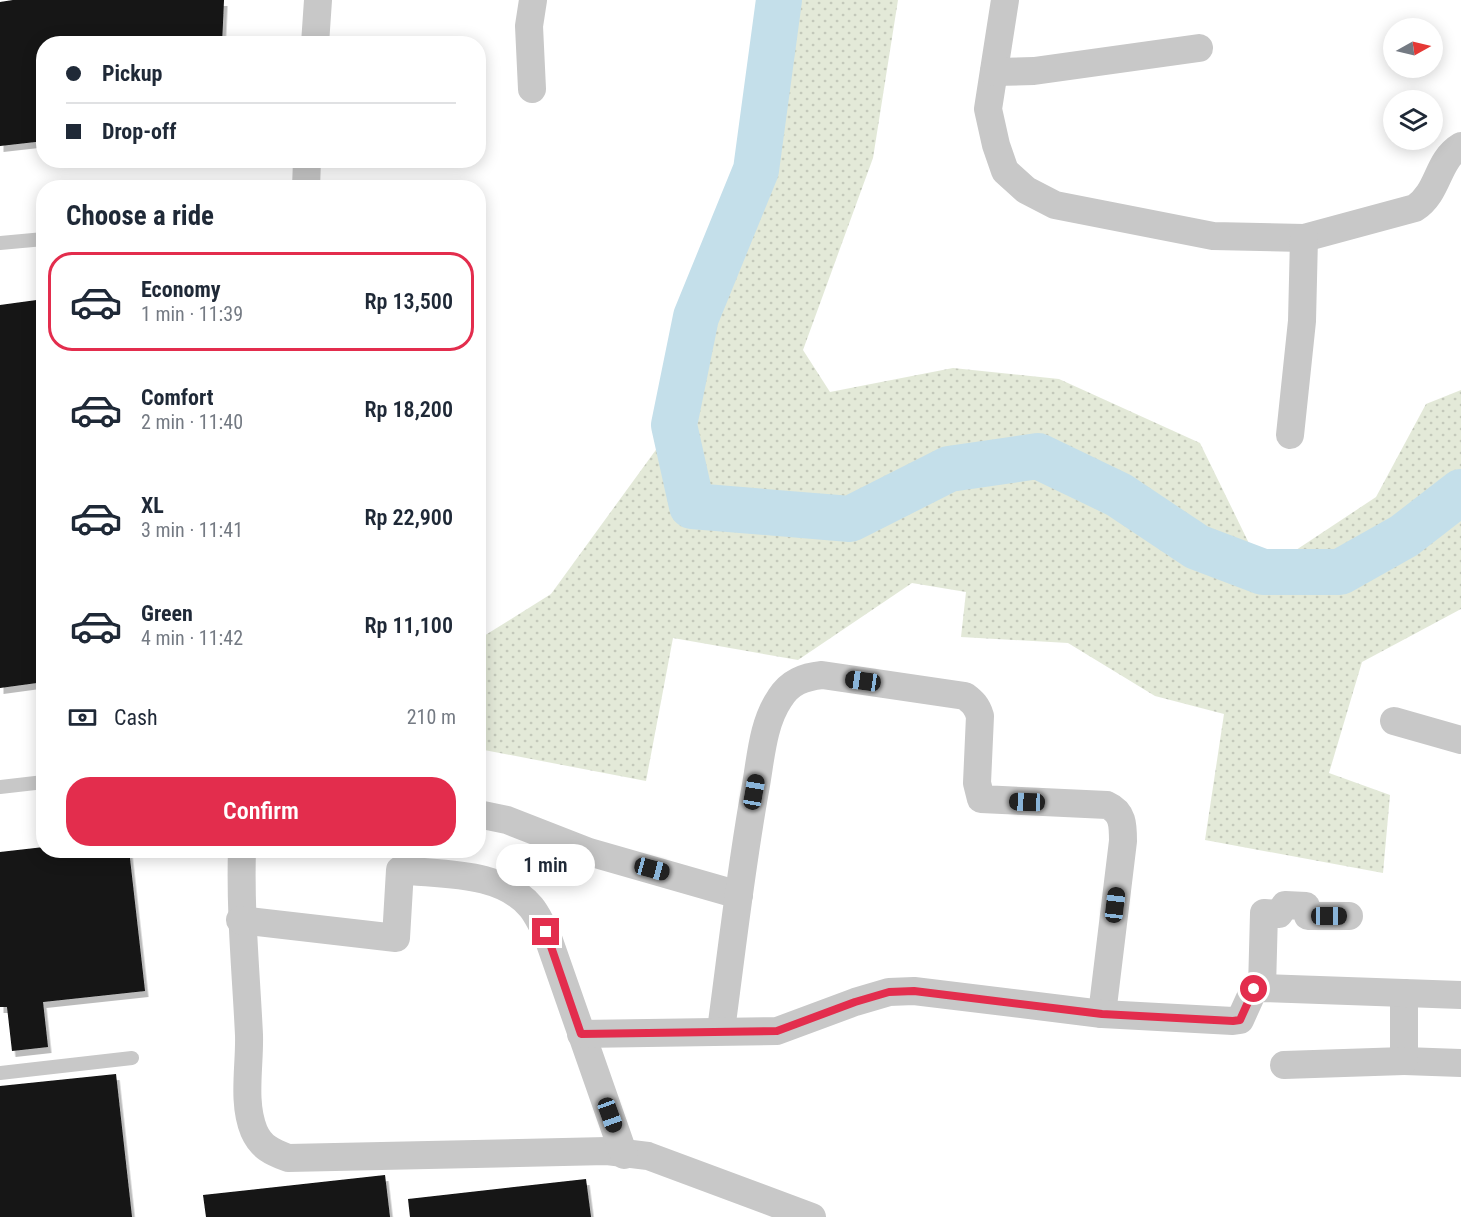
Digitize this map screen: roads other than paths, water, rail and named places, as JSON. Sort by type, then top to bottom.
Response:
[{"type":"street","points":[[316,36],[318,0]]},
{"type":"street","points":[[532,89],[529,26],[533,0]]},
{"type":"street","points":[[1005,0],[988,109],[996,145],[1005,171],[1026,190],[1055,205],[1213,236],[1304,238],[1415,208],[1427,200],[1450,153],[1461,146]]},
{"type":"street","points":[[994,72],[1034,71],[1199,48]]},
{"type":"street","points":[[1290,435],[1302,321],[1304,238]]},
{"type":"street","points":[[721,1030],[739,896],[765,733],[780,697],[792,684],[806,677],[822,675],[965,696],[976,706],[980,716],[977,783],[981,799],[1107,805],[1116,809],[1121,816],[1123,841],[1102,1014]]},
{"type":"street","points":[[1394,721],[1461,740]]},
{"type":"street","points":[[486,816],[507,820],[589,852],[739,896]]},
{"type":"street","points":[[242,858],[240,920],[249,1036],[249,1112],[260,1143],[270,1152],[288,1158],[607,1151],[624,1155],[648,1156],[812,1217]]},
{"type":"street","points":[[240,920],[396,939],[400,870],[495,881],[515,892],[532,908],[546,932],[624,1155]]},
{"type":"street","points":[[1262,988],[1264,913],[1279,914],[1285,905],[1306,906],[1308,916],[1349,916]]},
{"type":"street","points":[[581,1034],[721,1030],[777,1031],[889,992],[914,991],[1102,1014],[1233,1021],[1240,1020],[1244,1014],[1254,989],[1262,988],[1461,995]]},
{"type":"street","points":[[1404,993],[1404,1061]]},
{"type":"street","points":[[1284,1065],[1404,1061],[1461,1063]]},
{"type":"lane","points":[[0,243],[36,239]]},
{"type":"lane","points":[[0,786],[36,783]]},
{"type":"lane","points":[[0,1073],[132,1058]]},
{"type":"waterway","points":[[779,0],[756,170],[696,317],[674,425],[692,506],[850,519],[949,469],[1038,456],[1119,495],[1197,547],[1263,572],[1340,572],[1404,536],[1461,492]]}]
